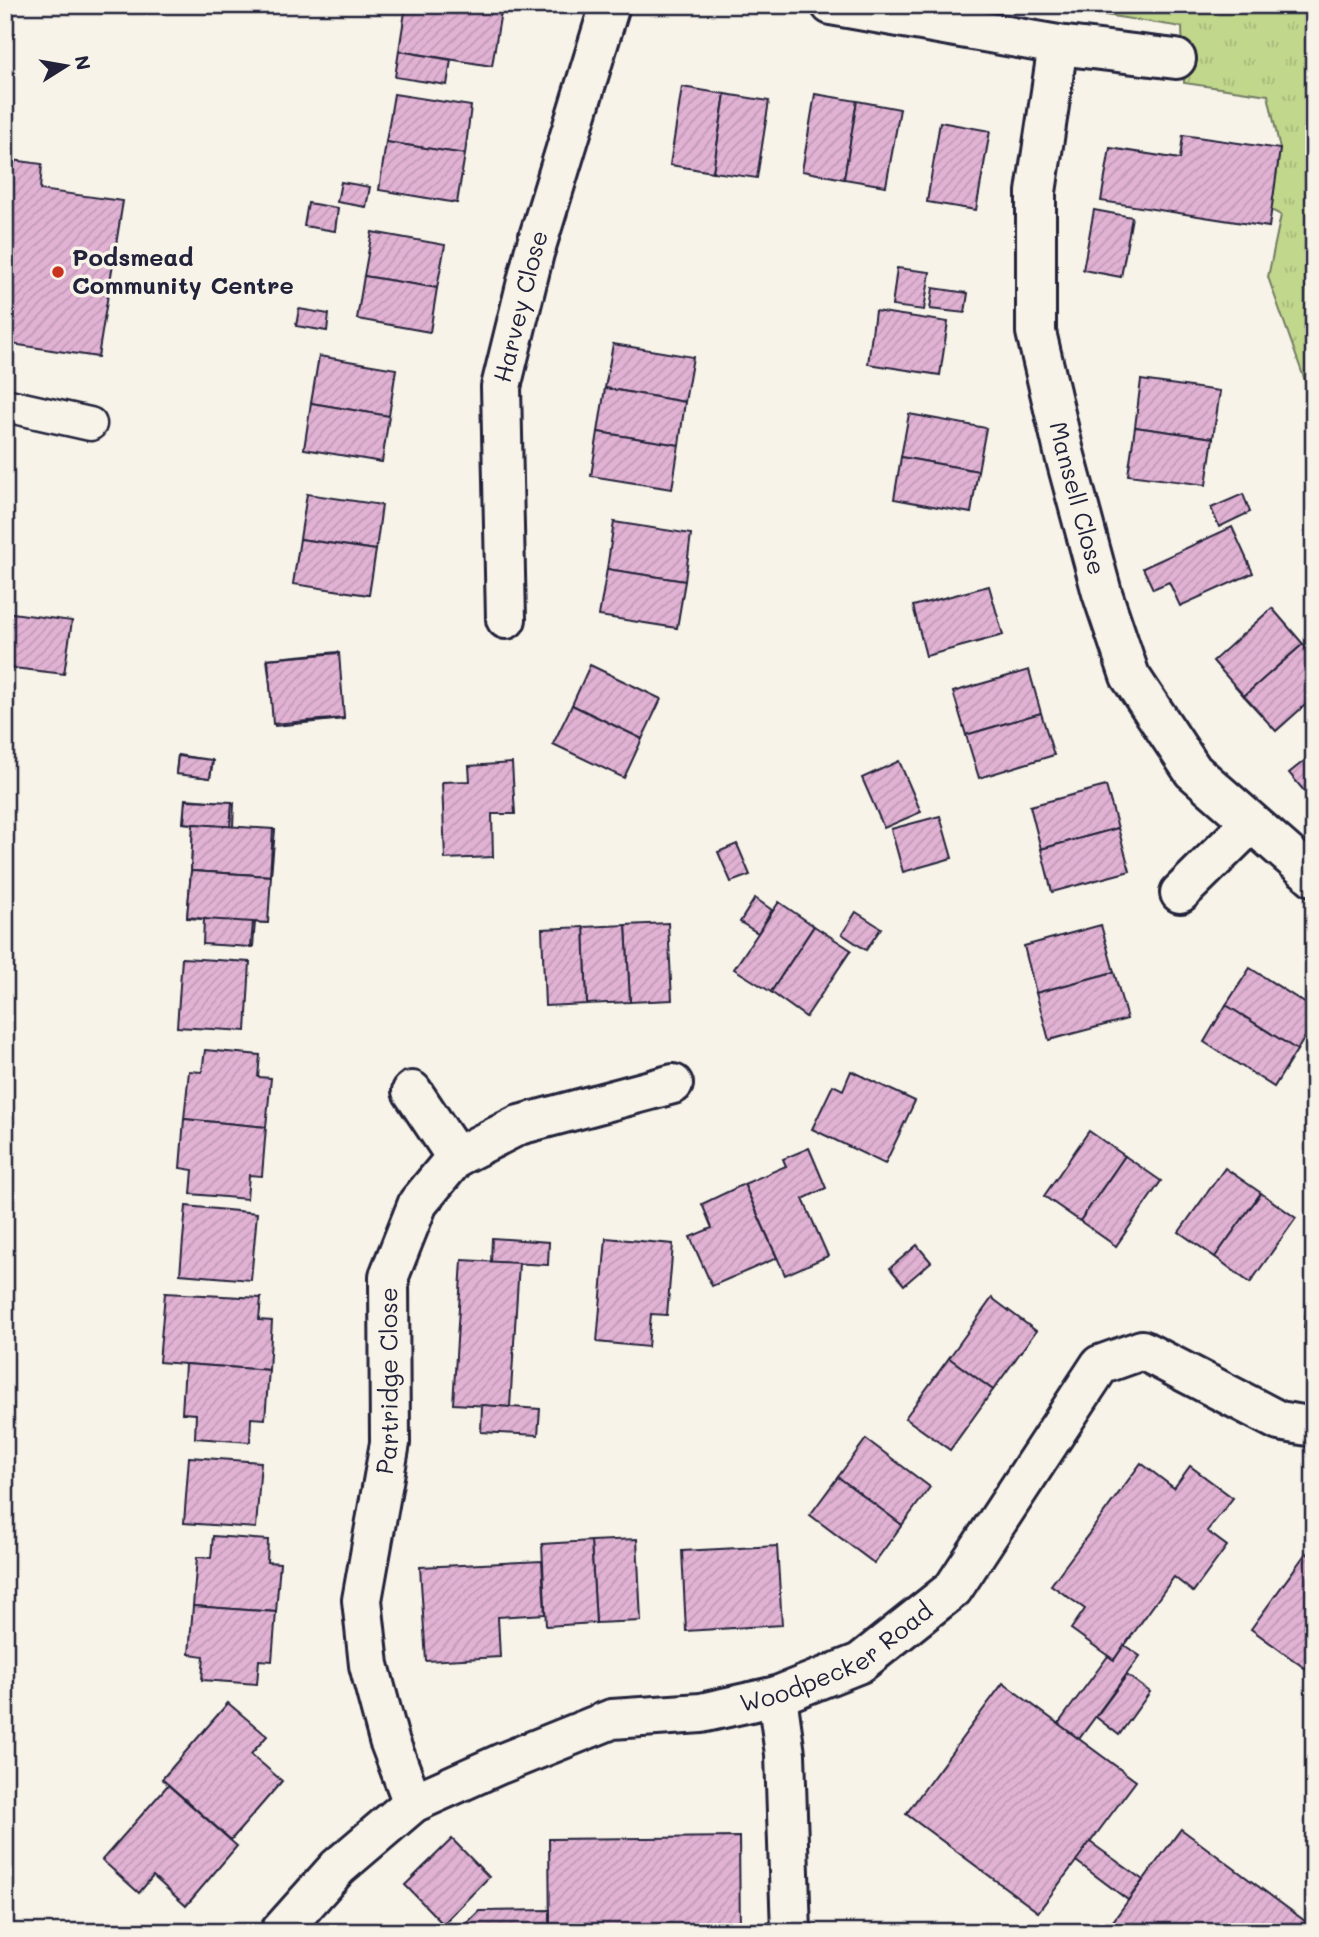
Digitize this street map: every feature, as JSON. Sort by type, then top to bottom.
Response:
[{"type":"street","name":"Harvey Close","points":[[506,619],[501,387],[534,253],[611,5]]},
{"type":"street","points":[[831,5],[1058,46],[1176,59]]},
{"type":"street","name":"Mansell Close","points":[[1058,46],[1036,192],[1036,332],[1064,452],[1102,593],[1130,676],[1194,771],[1314,877]]},
{"type":"street","points":[[1180,892],[1251,823]]},
{"type":"street","name":"Partridge Close","points":[[413,1803],[389,1740],[369,1665],[362,1600],[390,1443],[389,1276],[418,1203],[456,1157],[519,1125],[673,1084]]},
{"type":"street","points":[[412,1091],[456,1157]]},
{"type":"street","name":"Woodpecker Road","points":[[280,1932],[338,1867],[413,1803],[612,1719],[701,1713],[778,1696],[860,1663],[953,1589],[1100,1365],[1142,1350],[1279,1421],[1314,1427]]},
{"type":"street","points":[[778,1696],[785,1754],[791,1932]]},
{"type":"lane","points":[[5,405],[90,424]]},
{"type":"green space","points":[[1042,5],[1314,5],[1314,406],[1268,277],[1281,215],[1271,210],[1280,149],[1268,95],[1184,83],[1182,27]]},
{"type":"building","points":[[406,5],[502,5],[492,66],[399,51]]},
{"type":"building","points":[[399,51],[451,60],[447,85],[395,77]]},
{"type":"building","points":[[682,87],[725,94],[713,172],[670,165]]},
{"type":"building","points":[[394,94],[471,106],[465,154],[386,142]]},
{"type":"building","points":[[725,94],[769,101],[757,178],[713,172]]},
{"type":"building","points":[[815,94],[857,101],[844,179],[802,171]]},
{"type":"building","points":[[857,101],[900,109],[886,186],[844,179]]},
{"type":"building","points":[[940,122],[990,131],[976,210],[927,202]]},
{"type":"building","points":[[1183,135],[1280,149],[1269,227],[1101,201],[1110,148],[1180,159]]},
{"type":"building","points":[[386,142],[465,154],[457,203],[379,190]]},
{"type":"building","name":"Podsmead Community Centre","points":[[5,159],[42,164],[40,190],[123,201],[98,357],[5,343]]},
{"type":"building","points":[[341,182],[370,187],[366,207],[337,202]]},
{"type":"building","points":[[308,203],[338,208],[335,231],[304,226]]},
{"type":"building","points":[[1094,210],[1132,217],[1121,277],[1083,270]]},
{"type":"building","points":[[372,232],[445,245],[437,288],[364,276]]},
{"type":"building","points":[[897,268],[930,272],[924,310],[892,306]]},
{"type":"building","points":[[364,276],[437,288],[430,332],[357,319]]},
{"type":"building","points":[[933,288],[968,293],[965,313],[930,309]]},
{"type":"building","points":[[299,309],[329,314],[327,331],[296,326]]},
{"type":"building","points":[[875,311],[948,322],[940,375],[868,364]]},
{"type":"building","points":[[613,344],[693,357],[685,402],[605,388]]},
{"type":"building","points":[[319,356],[396,369],[389,416],[311,403]]},
{"type":"building","points":[[1141,380],[1220,391],[1213,438],[1135,427]]},
{"type":"building","points":[[605,388],[685,402],[679,445],[598,432]]},
{"type":"building","points":[[311,403],[389,416],[382,462],[304,449]]},
{"type":"building","points":[[909,414],[986,428],[978,471],[901,457]]},
{"type":"building","points":[[1135,427],[1213,438],[1206,485],[1128,475]]},
{"type":"building","points":[[598,432],[679,445],[672,489],[591,476]]},
{"type":"building","points":[[901,457],[978,471],[971,513],[894,499]]},
{"type":"building","points":[[307,494],[382,505],[376,550],[300,539]]},
{"type":"building","points":[[1243,494],[1250,512],[1219,527],[1211,508]]},
{"type":"building","points":[[614,522],[691,534],[685,581],[607,569]]},
{"type":"building","points":[[1232,527],[1253,573],[1180,606],[1169,582],[1153,589],[1143,568]]},
{"type":"building","points":[[300,539],[376,550],[369,595],[293,584]]},
{"type":"building","points":[[607,569],[685,581],[677,628],[599,616]]},
{"type":"building","points":[[989,586],[1003,635],[926,656],[913,606]]},
{"type":"building","points":[[1272,608],[1303,644],[1244,696],[1213,661]]},
{"type":"building","points":[[5,612],[72,621],[64,674],[5,667]]},
{"type":"building","points":[[1303,644],[1314,656],[1314,697],[1276,731],[1244,696]]},
{"type":"building","points":[[337,652],[344,719],[275,726],[267,659]]},
{"type":"building","points":[[339,653],[344,718],[273,724],[268,659]]},
{"type":"building","points":[[590,665],[661,699],[642,739],[572,705]]},
{"type":"building","points":[[1029,670],[1041,713],[966,735],[953,692]]},
{"type":"building","points":[[572,705],[642,739],[624,778],[553,744]]},
{"type":"building","points":[[1041,713],[1054,755],[979,778],[966,735]]},
{"type":"building","points":[[1314,753],[1314,785],[1305,792],[1289,773]]},
{"type":"building","points":[[178,755],[213,761],[210,778],[176,773]]},
{"type":"building","points":[[178,756],[212,760],[210,778],[176,774]]},
{"type":"building","points":[[899,761],[921,812],[884,828],[862,778]]},
{"type":"building","points":[[512,763],[515,814],[492,814],[493,857],[445,859],[442,782],[470,781],[469,766]]},
{"type":"building","points":[[1106,786],[1118,828],[1041,849],[1030,806]]},
{"type":"building","points":[[185,799],[234,803],[233,827],[275,830],[271,876],[191,871],[193,824],[183,823]]},
{"type":"building","points":[[186,800],[232,802],[230,827],[184,823]]},
{"type":"building","points":[[940,816],[952,858],[903,872],[891,829]]},
{"type":"building","points":[[193,824],[273,829],[270,876],[191,871]]},
{"type":"building","points":[[1118,828],[1130,871],[1052,892],[1041,849]]},
{"type":"building","points":[[737,844],[750,875],[731,882],[718,852]]},
{"type":"building","points":[[191,871],[270,876],[267,923],[187,918]]},
{"type":"building","points":[[191,871],[271,876],[268,923],[255,922],[253,947],[204,943],[206,919],[187,917]]},
{"type":"building","points":[[755,898],[772,910],[758,933],[740,922]]},
{"type":"building","points":[[779,902],[814,926],[771,992],[734,969]]},
{"type":"building","points":[[856,912],[881,928],[866,950],[842,934]]},
{"type":"building","points":[[204,919],[253,922],[251,947],[203,944]]},
{"type":"building","points":[[668,923],[672,1000],[630,1002],[626,925]]},
{"type":"building","points":[[626,925],[630,1002],[587,1004],[584,927]]},
{"type":"building","points":[[1101,925],[1114,972],[1036,993],[1024,946]]},
{"type":"building","points":[[814,926],[851,950],[806,1017],[771,992]]},
{"type":"building","points":[[584,927],[587,1004],[545,1006],[542,929]]},
{"type":"building","points":[[182,958],[250,962],[246,1031],[177,1027]]},
{"type":"building","points":[[1250,968],[1314,1009],[1314,1023],[1297,1050],[1226,1005]]},
{"type":"building","points":[[1114,972],[1127,1019],[1049,1040],[1036,993]]},
{"type":"building","points":[[1226,1005],[1297,1050],[1274,1087],[1204,1042]]},
{"type":"building","points":[[205,1050],[260,1055],[258,1077],[271,1078],[266,1127],[184,1119],[189,1071],[202,1072]]},
{"type":"building","points":[[851,1071],[915,1101],[885,1164],[812,1129],[833,1085],[843,1090]]},
{"type":"building","points":[[184,1119],[266,1127],[262,1176],[249,1175],[247,1199],[191,1194],[193,1170],[180,1168]]},
{"type":"building","points":[[1089,1131],[1125,1156],[1080,1221],[1044,1196]]},
{"type":"building","points":[[809,1148],[826,1188],[803,1199],[828,1256],[785,1275],[744,1184],[786,1166],[783,1159]]},
{"type":"building","points":[[1125,1156],[1161,1181],[1116,1246],[1080,1221]]},
{"type":"building","points":[[1225,1168],[1261,1193],[1215,1257],[1179,1232]]},
{"type":"building","points":[[744,1184],[777,1258],[712,1286],[690,1237],[712,1228],[702,1204]]},
{"type":"building","points":[[1261,1193],[1296,1218],[1250,1283],[1215,1257]]},
{"type":"building","points":[[186,1206],[257,1213],[251,1280],[180,1274]]},
{"type":"building","points":[[492,1238],[549,1242],[548,1265],[491,1262]]},
{"type":"building","points":[[606,1238],[673,1244],[667,1315],[651,1314],[648,1347],[597,1342]]},
{"type":"building","points":[[917,1245],[931,1262],[904,1285],[890,1268]]},
{"type":"building","points":[[1314,1250],[1314,1328],[1304,1327]]},
{"type":"building","points":[[462,1260],[519,1263],[510,1407],[453,1404]]},
{"type":"building","points":[[165,1293],[261,1298],[259,1320],[272,1321],[269,1370],[159,1362]]},
{"type":"building","points":[[992,1298],[1036,1331],[993,1390],[949,1358]]},
{"type":"building","points":[[949,1358],[993,1390],[950,1450],[905,1418]]},
{"type":"building","points":[[185,1364],[269,1370],[265,1419],[251,1418],[250,1442],[195,1438],[196,1414],[182,1413]]},
{"type":"building","points":[[482,1405],[540,1409],[538,1435],[481,1432]]},
{"type":"building","points":[[866,1439],[930,1487],[902,1525],[838,1477]]},
{"type":"building","points":[[189,1457],[261,1462],[256,1528],[184,1523]]},
{"type":"building","points":[[1141,1463],[1174,1488],[1190,1466],[1233,1498],[1207,1531],[1227,1546],[1193,1592],[1174,1577],[1114,1660],[1071,1629],[1085,1609],[1051,1585]]},
{"type":"building","points":[[838,1477],[902,1525],[874,1563],[810,1515]]},
{"type":"building","points":[[213,1536],[268,1540],[267,1562],[280,1563],[276,1612],[193,1606],[197,1557],[211,1558]]},
{"type":"building","points":[[637,1539],[641,1621],[596,1623],[591,1541]]},
{"type":"building","points":[[591,1541],[596,1623],[546,1626],[542,1544]]},
{"type":"building","points":[[777,1546],[782,1625],[686,1631],[682,1551]]},
{"type":"building","points":[[1306,1553],[1314,1559],[1314,1675],[1251,1629]]},
{"type":"building","points":[[542,1561],[545,1614],[498,1617],[500,1657],[426,1661],[420,1567]]},
{"type":"building","points":[[193,1606],[276,1612],[272,1661],[259,1660],[257,1684],[202,1680],[204,1656],[189,1654]]},
{"type":"building","points":[[1124,1645],[1140,1656],[1079,1739],[1058,1724],[1108,1656],[1114,1660]]},
{"type":"building","points":[[1127,1675],[1150,1692],[1119,1735],[1096,1717]]},
{"type":"building","points":[[1003,1683],[1136,1781],[1038,1912],[906,1814]]},
{"type":"building","points":[[228,1703],[267,1736],[251,1754],[282,1781],[231,1840],[162,1779]]},
{"type":"building","points":[[168,1785],[237,1846],[186,1906],[153,1876],[139,1893],[102,1860]]},
{"type":"building","points":[[1181,1829],[1313,1927],[1309,1932],[1105,1932]]},
{"type":"building","points":[[739,1837],[740,1932],[550,1932],[549,1839]]},
{"type":"building","points":[[452,1839],[489,1877],[443,1924],[405,1885]]},
{"type":"building","points":[[1090,1842],[1143,1880],[1128,1900],[1076,1861]]},
{"type":"building","points":[[550,1910],[550,1932],[458,1932],[479,1911]]},
{"type":"place","name":"Podsmead Community Centre","points":[[58,272]]}]
